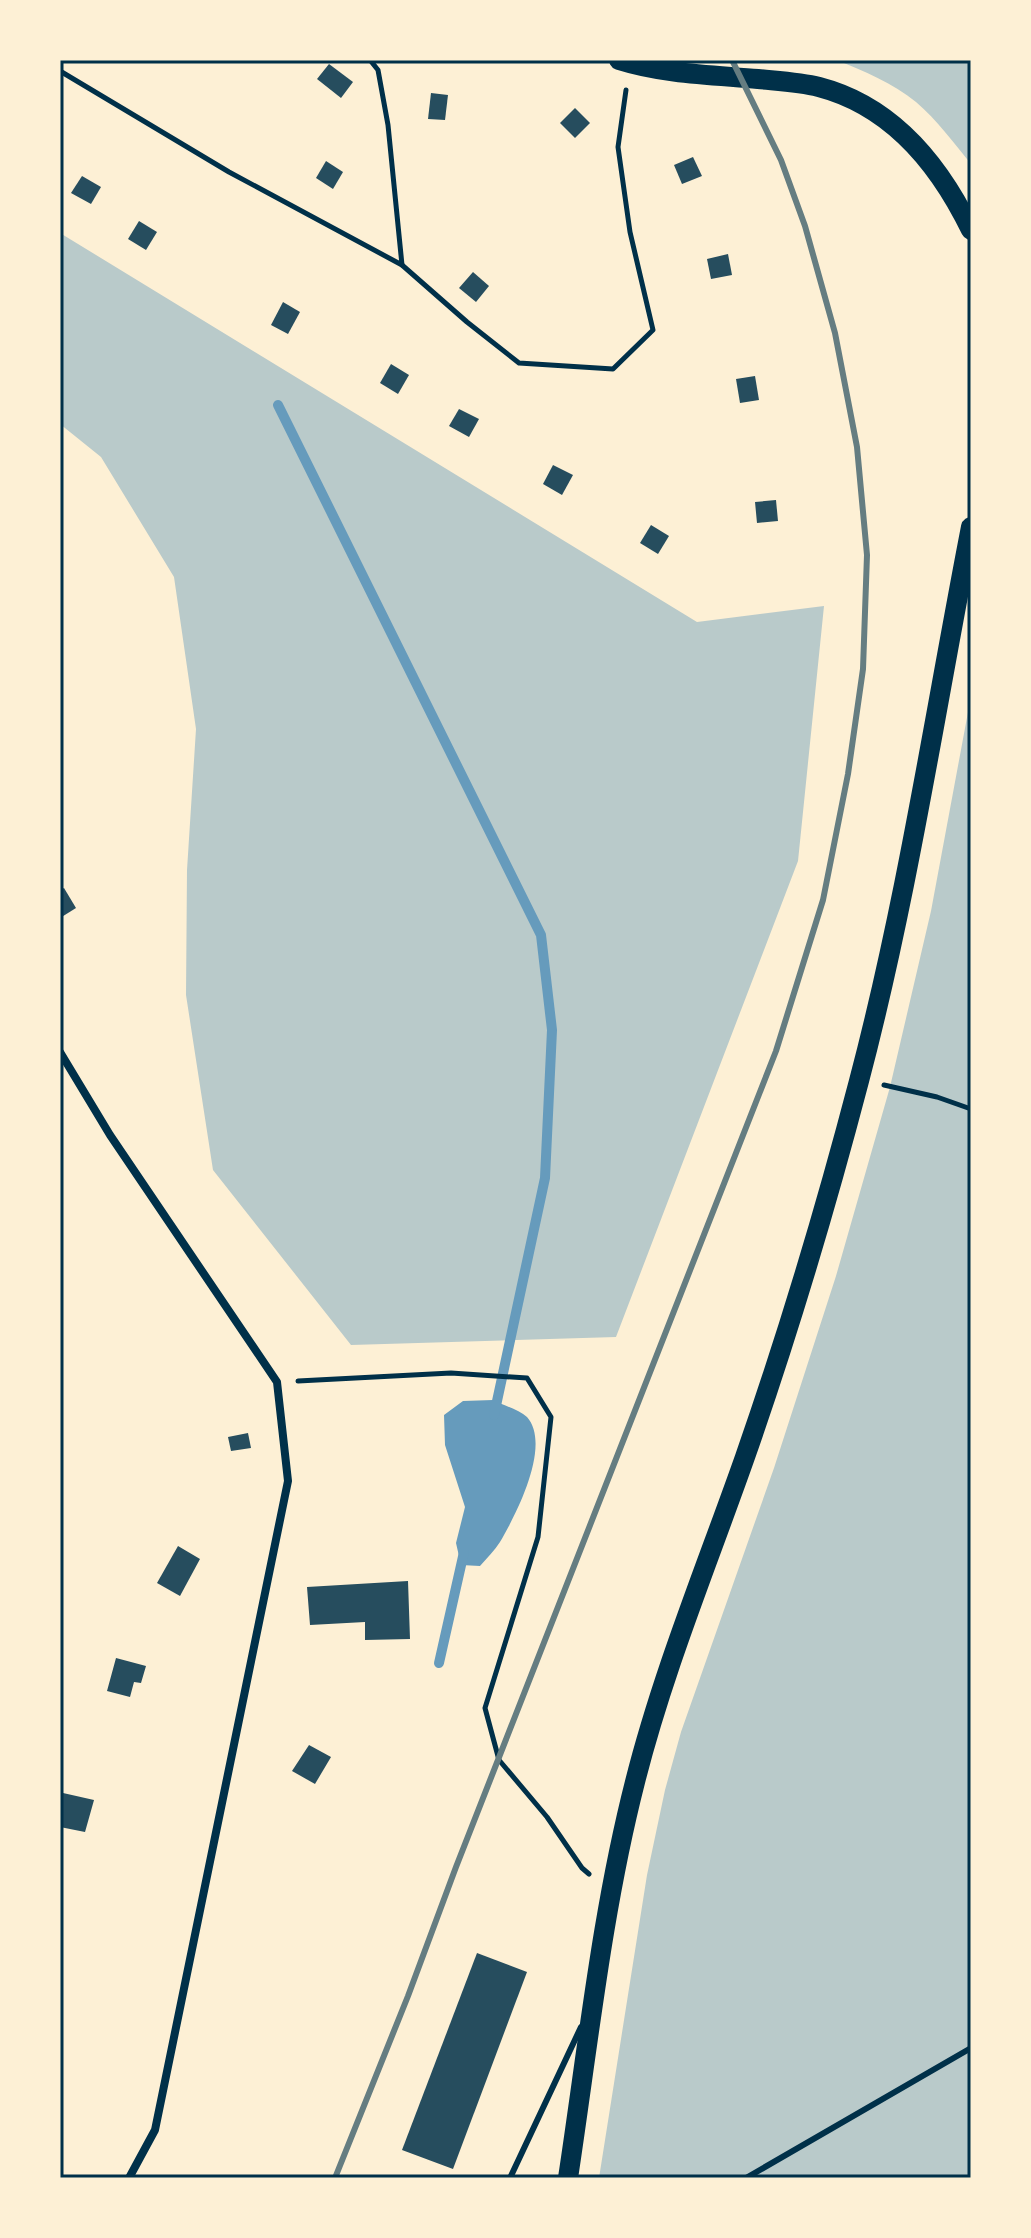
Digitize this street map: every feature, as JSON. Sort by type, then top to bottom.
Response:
[{"type":"main road","points":[[624,62],[686,73],[820,87],[855,102],[895,126],[923,153],[950,188],[971,230]]},
{"type":"main road","points":[[568,2178],[612,1892],[635,1782],[651,1723],[745,1457],[806,1267],[859,1079],[900,905],[971,527]]},
{"type":"street","points":[[60,1052],[110,1135],[277,1382],[288,1481],[155,2130],[129,2178]]},
{"type":"lane","points":[[510,2178],[596,1994]]},
{"type":"lane","points":[[746,2178],[971,2048]]},
{"type":"path","points":[[370,60],[378,70],[388,125],[402,265]]},
{"type":"path","points":[[60,71],[229,172],[402,265],[519,363],[613,369],[653,330],[630,232],[618,147],[624,62]]},
{"type":"path","points":[[859,1079],[937,1097],[971,1109]]},
{"type":"path","points":[[277,1382],[451,1373],[527,1378],[551,1417],[538,1537],[485,1708],[499,1760],[547,1817],[582,1868],[612,1892]]},
{"type":"shaded area","points":[[837,60],[971,60],[971,164],[938,124],[907,95]]},
{"type":"shaded area","points":[[60,233],[697,622],[824,606],[798,861],[616,1337],[351,1345],[213,1170],[186,995],[187,870],[196,729],[174,577],[101,457],[60,424]]},
{"type":"shaded area","points":[[971,696],[971,2178],[599,2178],[647,1875],[665,1790],[681,1732],[774,1468],[836,1276],[890,1087],[931,911]]},
{"type":"water","points":[[493,1400],[527,1417],[534,1429],[534,1462],[522,1498],[498,1545],[480,1566],[461,1565],[456,1543],[465,1507],[445,1445],[444,1415],[463,1401]]},
{"type":"building","points":[[329,64],[353,82],[341,98],[317,79]]},
{"type":"building","points":[[431,93],[448,95],[445,120],[428,119]]},
{"type":"building","points":[[575,108],[590,123],[575,138],[560,123]]},
{"type":"building","points":[[693,157],[702,176],[682,184],[674,165]]},
{"type":"building","points":[[326,161],[343,172],[333,189],[316,178]]},
{"type":"building","points":[[82,176],[101,187],[91,204],[71,193]]},
{"type":"building","points":[[139,221],[157,232],[146,250],[128,239]]},
{"type":"building","points":[[728,254],[732,275],[711,279],[707,259]]},
{"type":"building","points":[[473,272],[489,286],[476,302],[459,288]]},
{"type":"building","points":[[283,302],[300,312],[288,334],[271,325]]},
{"type":"building","points":[[391,364],[409,375],[398,394],[380,383]]},
{"type":"building","points":[[755,376],[759,400],[740,403],[736,379]]},
{"type":"building","points":[[459,409],[479,419],[469,437],[449,426]]},
{"type":"building","points":[[553,465],[573,475],[562,495],[543,484]]},
{"type":"building","points":[[776,500],[778,521],[757,523],[755,502]]},
{"type":"building","points":[[651,525],[669,536],[658,554],[640,543]]},
{"type":"building","points":[[64,888],[76,908],[60,918],[60,890]]},
{"type":"building","points":[[248,1433],[251,1448],[231,1451],[228,1437]]},
{"type":"building","points":[[178,1546],[200,1559],[180,1596],[157,1583]]},
{"type":"building","points":[[408,1581],[410,1639],[365,1640],[365,1622],[310,1625],[307,1587]]},
{"type":"building","points":[[116,1658],[146,1666],[141,1683],[134,1682],[130,1697],[107,1691]]},
{"type":"building","points":[[309,1745],[331,1757],[315,1784],[292,1771]]},
{"type":"building","points":[[63,1793],[94,1800],[85,1832],[60,1827]]},
{"type":"building","points":[[477,1953],[527,1972],[453,2169],[402,2150]]},
{"type":"waterway","points":[[278,405],[541,935],[552,1030],[545,1178],[494,1415]]},
{"type":"waterway","points":[[439,1663],[464,1552]]},
{"type":"railway","points":[[335,2178],[776,1051],[823,900],[848,774],[863,669],[867,555],[857,447],[835,333],[805,226],[781,160],[732,60]]}]
